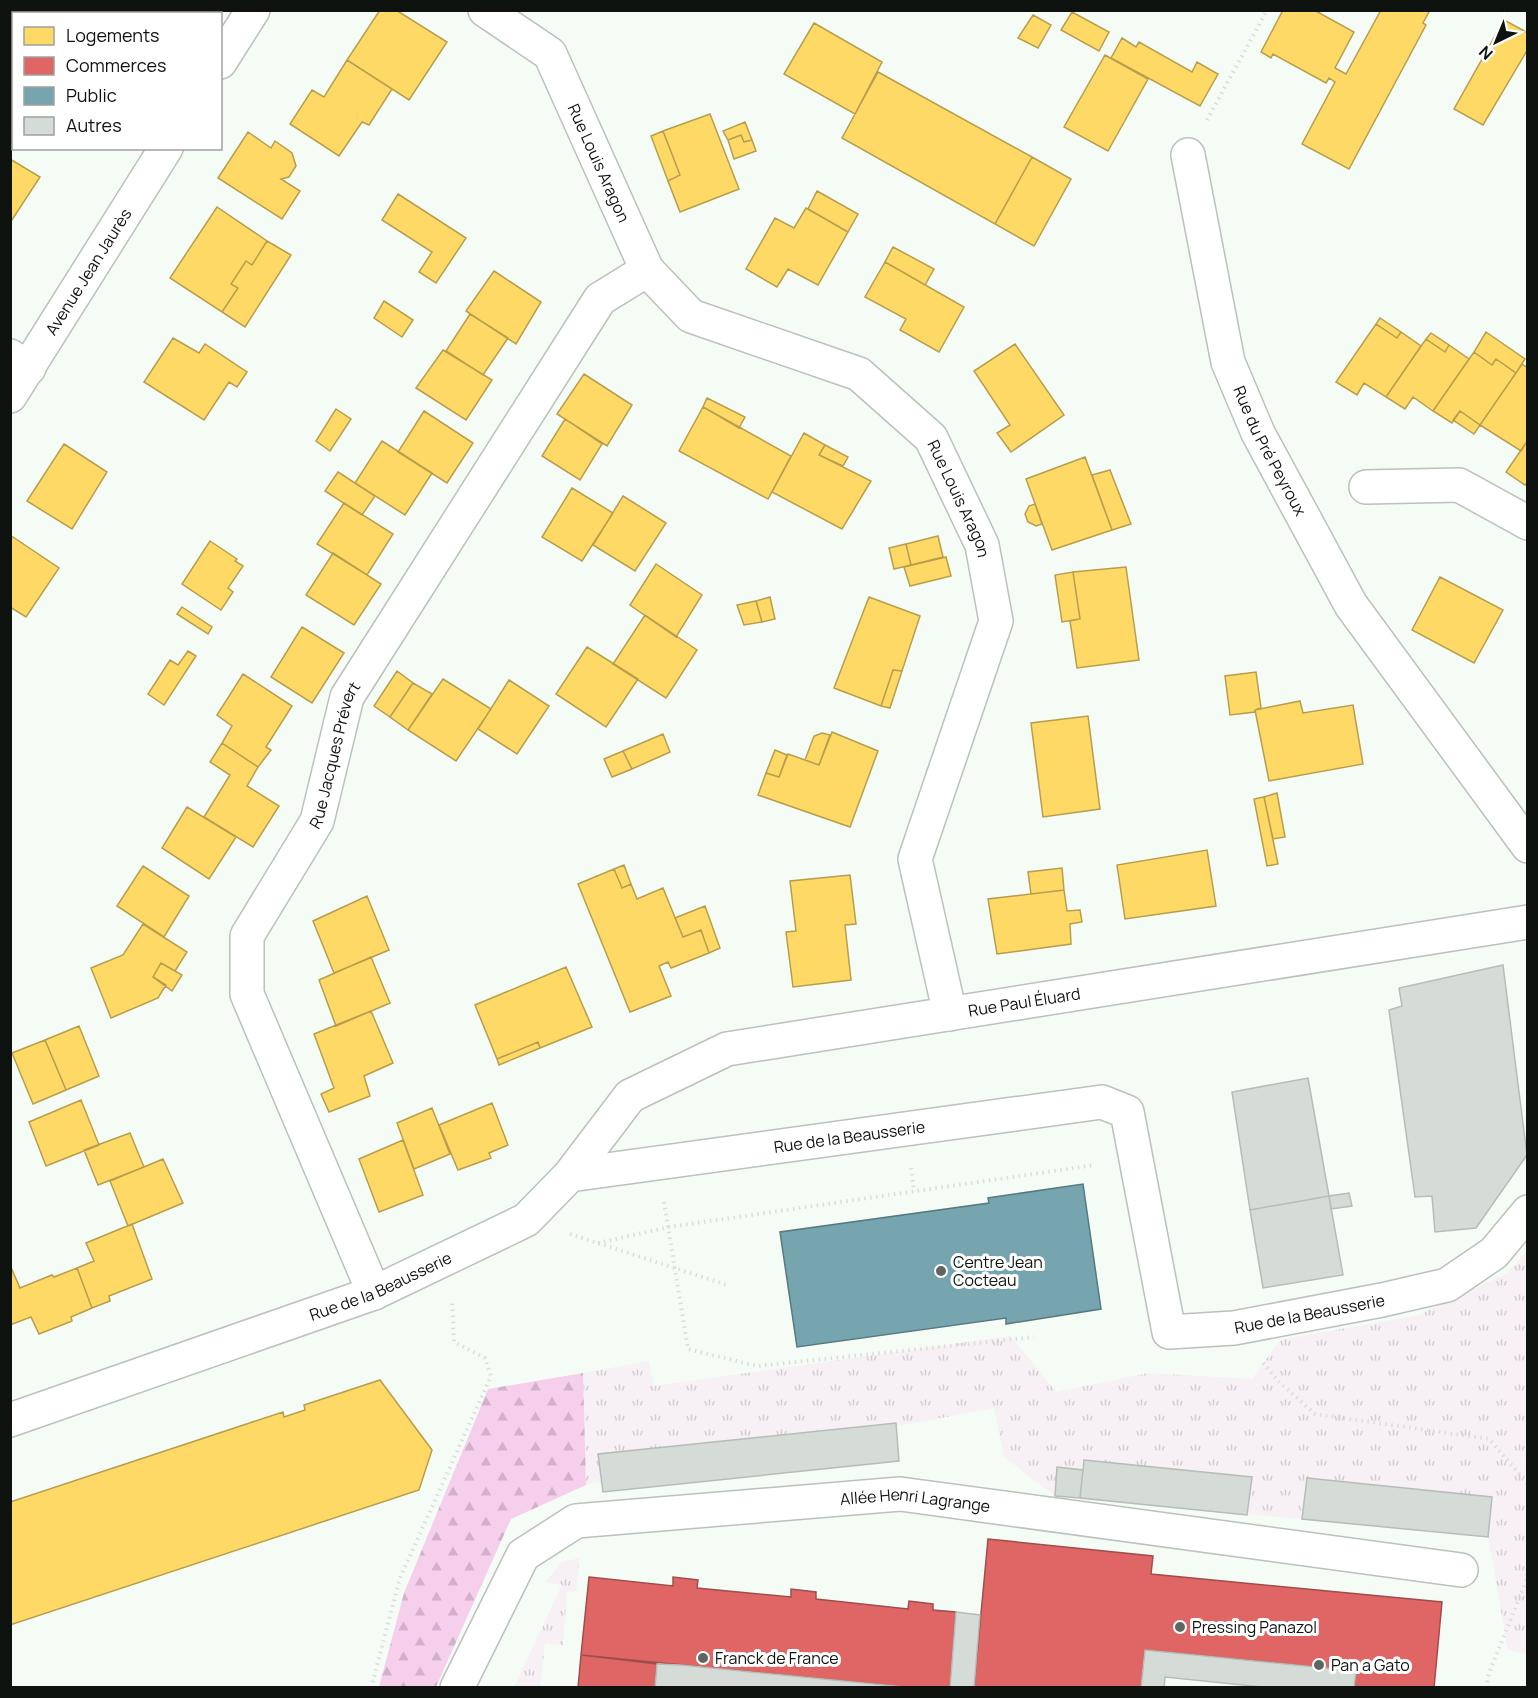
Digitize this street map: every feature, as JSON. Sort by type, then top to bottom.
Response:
[{"type":"street","points":[[222,59],[253,10]]},
{"type":"street","name":"Rue Louis Aragon","points":[[485,10],[550,54],[647,270],[691,316],[859,374],[931,438],[982,545],[996,621],[915,859],[950,1014]]},
{"type":"street","name":"Avenue Jean Jaurès","points":[[10,396],[20,362],[165,150]]},
{"type":"street","name":"Rue du Pré Peyroux","points":[[1188,155],[1228,362],[1258,433],[1351,605],[1527,846]]},
{"type":"street","name":"Rue Jacques Prévert","points":[[374,1293],[247,994],[247,936],[316,821],[347,697],[600,299],[647,270]]},
{"type":"street","points":[[1366,487],[1459,485],[1527,523]]},
{"type":"street","name":"Rue Paul Éluard","points":[[570,1175],[630,1096],[727,1049],[1527,922]]},
{"type":"street","name":"Rue de la Beausserie","points":[[10,1420],[374,1293],[526,1220],[570,1175],[657,1163],[1102,1102],[1127,1112],[1169,1332],[1234,1328],[1382,1300],[1447,1285],[1494,1254],[1527,1212]]},
{"type":"street","name":"Allée Henri Lagrange","points":[[457,1688],[523,1555],[576,1521],[900,1494],[1461,1569]]},
{"type":"path","points":[[1188,155],[1267,10]]},
{"type":"path","points":[[657,1163],[688,1348],[757,1366],[1034,1337]]},
{"type":"path","points":[[598,1243],[669,1227],[1096,1165]]},
{"type":"path","points":[[526,1220],[727,1285]]},
{"type":"path","points":[[371,1688],[400,1578],[491,1376],[485,1358],[454,1342],[452,1293],[442,1262]]},
{"type":"path","points":[[1234,1328],[1278,1381],[1314,1414],[1489,1439],[1527,1484]]},
{"type":"path","points":[[1486,1688],[1489,1673],[1527,1579],[1527,1557]]},
{"type":"green space","points":[[1527,1250],[1527,1654],[1508,1650],[1488,1537],[1055,1496],[1004,1457],[994,1408],[586,1485],[583,1373],[649,1361],[654,1386],[1011,1336],[1056,1392],[1148,1373],[1252,1379],[1280,1340],[1419,1315],[1507,1273]]},
{"type":"green space","points":[[583,1373],[586,1485],[511,1519],[436,1687],[379,1687],[404,1593],[488,1389]]},
{"type":"green space","points":[[580,1558],[576,1591],[567,1592],[563,1645],[545,1644],[540,1687],[514,1687],[562,1585],[545,1582],[562,1562]]},
{"type":"building: Logements","points":[[380,10],[396,10],[447,42],[409,100],[347,60]]},
{"type":"building: Logements","points":[[1283,10],[1314,10],[1354,32],[1335,68],[1346,74],[1381,10],[1430,10],[1423,23],[1426,25],[1349,169],[1302,144],[1335,82],[1329,78],[1326,83],[1273,54],[1271,58],[1261,52]]},
{"type":"building: Logements","points":[[1072,12],[1109,32],[1099,51],[1061,30]]},
{"type":"building: Logements","points":[[1033,15],[1051,25],[1038,48],[1018,38]]},
{"type":"building: Logements","points":[[1504,20],[1528,33],[1528,49],[1483,125],[1454,109]]},
{"type":"building: Logements","points":[[814,23],[882,62],[855,114],[784,74]]},
{"type":"building: Logements","points":[[1122,38],[1136,47],[1139,42],[1192,72],[1197,62],[1218,74],[1200,106],[1111,58]]},
{"type":"building: Logements","points":[[1105,55],[1148,79],[1108,151],[1064,127]]},
{"type":"building: Logements","points":[[347,60],[392,89],[369,125],[362,122],[339,156],[290,124],[312,90],[324,97]]},
{"type":"building: Logements","points":[[878,72],[1032,157],[995,224],[842,138]]},
{"type":"building: Logements","points":[[710,114],[739,189],[680,212],[668,181],[680,175],[663,131]]},
{"type":"building: Logements","points":[[745,122],[752,140],[744,142],[741,135],[728,140],[723,131]]},
{"type":"building: Logements","points":[[663,131],[680,175],[668,181],[651,136]]},
{"type":"building: Logements","points":[[248,132],[271,148],[275,141],[292,153],[296,166],[289,177],[281,179],[300,191],[282,219],[218,178]]},
{"type":"building: Logements","points":[[741,135],[744,142],[752,140],[756,151],[734,159],[728,140]]},
{"type":"building: Logements","points":[[1032,157],[1071,179],[1034,246],[995,224]]},
{"type":"building: Logements","points":[[10,159],[40,177],[10,223]]},
{"type":"building: Logements","points":[[817,191],[858,214],[848,232],[808,209]]},
{"type":"building: Logements","points":[[398,194],[466,238],[436,283],[419,272],[432,252],[382,220]]},
{"type":"building: Logements","points":[[217,207],[267,241],[252,265],[246,261],[231,284],[238,288],[222,312],[170,278]]},
{"type":"building: Logements","points":[[806,208],[848,232],[818,285],[788,269],[777,287],[746,269],[775,218],[794,228]]},
{"type":"building: Logements","points":[[267,241],[291,255],[245,327],[222,312],[238,288],[231,284],[246,261],[252,265]]},
{"type":"building: Logements","points":[[893,247],[934,269],[925,285],[885,262]]},
{"type":"building: Logements","points":[[885,262],[964,307],[939,352],[900,330],[906,319],[865,297]]},
{"type":"building: Logements","points":[[494,271],[541,302],[516,344],[466,311]]},
{"type":"building: Logements","points":[[384,301],[413,320],[402,337],[374,318]]},
{"type":"building: Logements","points":[[470,314],[508,338],[483,375],[446,351]]},
{"type":"building: Logements","points":[[1380,318],[1401,332],[1397,338],[1376,324]]},
{"type":"building: Logements","points":[[1376,324],[1397,338],[1401,332],[1421,346],[1386,397],[1364,383],[1357,395],[1336,382]]},
{"type":"building: Logements","points":[[1486,332],[1525,359],[1516,373],[1496,359],[1492,365],[1474,352]]},
{"type":"building: Logements","points":[[1431,333],[1449,345],[1445,352],[1426,339]]},
{"type":"building: Logements","points":[[173,338],[199,353],[205,344],[247,372],[237,387],[229,382],[204,420],[144,382]]},
{"type":"building: Logements","points":[[1426,339],[1445,352],[1449,345],[1469,359],[1433,411],[1413,397],[1405,409],[1386,397]]},
{"type":"building: Logements","points":[[1015,344],[1064,415],[1011,452],[997,433],[1010,425],[974,371]]},
{"type":"building: Logements","points":[[443,350],[492,380],[466,420],[416,388]]},
{"type":"building: Logements","points":[[1474,352],[1492,365],[1496,359],[1516,373],[1480,425],[1460,411],[1452,423],[1433,411]]},
{"type":"building: Logements","points":[[1522,364],[1528,368],[1528,440],[1521,451],[1480,425]]},
{"type":"building: Logements","points":[[584,374],[632,405],[607,446],[557,414]]},
{"type":"building: Logements","points":[[707,398],[745,417],[739,428],[703,407]]},
{"type":"building: Logements","points":[[703,407],[791,456],[768,499],[679,451]]},
{"type":"building: Logements","points":[[336,409],[351,419],[330,451],[316,441]]},
{"type":"building: Logements","points":[[424,411],[473,443],[447,483],[398,452]]},
{"type":"building: Logements","points":[[1460,411],[1480,425],[1474,434],[1453,420]]},
{"type":"building: Logements","points":[[565,419],[602,444],[580,480],[542,456]]},
{"type":"building: Logements","points":[[804,433],[825,445],[819,455],[871,481],[842,529],[772,492]]},
{"type":"building: Logements","points":[[1528,440],[1528,482],[1525,485],[1506,472]]},
{"type":"building: Logements","points":[[382,441],[432,473],[405,515],[355,483]]},
{"type":"building: Logements","points":[[64,444],[107,472],[72,529],[27,501]]},
{"type":"building: Logements","points":[[825,445],[848,457],[843,466],[819,455]]},
{"type":"building: Logements","points":[[1085,457],[1112,530],[1052,550],[1026,479]]},
{"type":"building: Logements","points":[[1110,470],[1131,524],[1112,530],[1092,475]]},
{"type":"building: Logements","points":[[338,472],[375,496],[362,515],[325,491]]},
{"type":"building: Logements","points":[[572,488],[613,513],[582,561],[542,537]]},
{"type":"building: Logements","points":[[623,496],[666,523],[635,571],[593,545]]},
{"type":"building: Logements","points":[[344,503],[393,534],[367,575],[317,544]]},
{"type":"building: Logements","points":[[1035,504],[1042,524],[1036,526],[1028,522],[1025,514],[1029,506]]},
{"type":"building: Logements","points":[[10,535],[59,568],[26,617],[10,607]]},
{"type":"building: Logements","points":[[938,536],[943,557],[911,565],[906,544]]},
{"type":"building: Logements","points":[[210,541],[237,559],[235,561],[243,566],[228,588],[233,592],[221,610],[182,584]]},
{"type":"building: Logements","points":[[906,544],[911,565],[894,569],[889,548]]},
{"type":"building: Logements","points":[[333,553],[381,584],[354,625],[306,595]]},
{"type":"building: Logements","points":[[946,557],[951,576],[910,586],[904,567]]},
{"type":"building: Logements","points":[[656,564],[702,595],[676,637],[630,605]]},
{"type":"building: Logements","points":[[1126,567],[1139,660],[1077,668],[1070,621],[1080,619],[1073,572]]},
{"type":"building: Logements","points":[[1073,572],[1080,619],[1062,622],[1055,575]]},
{"type":"building: Logements","points":[[1440,577],[1503,610],[1474,663],[1412,630]]},
{"type":"building: Logements","points":[[770,597],[775,619],[762,622],[756,601]]},
{"type":"building: Logements","points":[[869,597],[920,616],[902,671],[893,670],[881,706],[834,688]]},
{"type":"building: Logements","points":[[756,601],[762,622],[744,625],[737,605]]},
{"type":"building: Logements","points":[[182,607],[212,627],[208,634],[177,614]]},
{"type":"building: Logements","points":[[645,615],[697,650],[666,698],[613,664]]},
{"type":"building: Logements","points":[[302,627],[344,653],[312,703],[271,677]]},
{"type":"building: Logements","points":[[587,647],[638,679],[606,727],[556,694]]},
{"type":"building: Logements","points":[[188,651],[196,656],[164,705],[148,694],[170,660],[178,665]]},
{"type":"building: Logements","points":[[893,670],[902,671],[890,708],[881,706]]},
{"type":"building: Logements","points":[[397,671],[413,683],[390,717],[374,706]]},
{"type":"building: Logements","points":[[1256,672],[1261,708],[1255,712],[1230,715],[1225,676]]},
{"type":"building: Logements","points":[[243,674],[292,706],[266,747],[271,750],[258,767],[222,743],[232,726],[217,715]]},
{"type":"building: Logements","points":[[443,679],[491,709],[456,761],[408,730]]},
{"type":"building: Logements","points":[[509,680],[549,706],[517,754],[478,729]]},
{"type":"building: Logements","points":[[413,683],[432,694],[408,730],[390,717]]},
{"type":"building: Logements","points":[[1300,701],[1303,713],[1353,705],[1363,764],[1269,781],[1255,710]]},
{"type":"building: Logements","points":[[1088,716],[1100,809],[1043,817],[1031,723]]},
{"type":"building: Logements","points":[[832,732],[878,751],[850,827],[758,795],[766,773],[779,777],[788,754],[819,765]]},
{"type":"building: Logements","points":[[822,733],[830,735],[819,765],[805,760],[814,736]]},
{"type":"building: Logements","points":[[663,734],[670,752],[632,769],[623,751]]},
{"type":"building: Logements","points":[[222,743],[258,767],[247,786],[279,806],[253,847],[204,817],[230,775],[210,762]]},
{"type":"building: Logements","points":[[775,750],[787,755],[779,777],[766,773]]},
{"type":"building: Logements","points":[[623,751],[632,769],[612,777],[604,759]]},
{"type":"building: Logements","points":[[1277,793],[1285,837],[1273,839],[1264,797]]},
{"type":"building: Logements","points":[[1264,797],[1278,864],[1267,866],[1254,799]]},
{"type":"building: Logements","points":[[187,807],[236,837],[209,879],[162,848]]},
{"type":"building: Logements","points":[[1207,850],[1216,906],[1125,919],[1117,865]]},
{"type":"building: Logements","points":[[624,865],[631,884],[622,888],[614,869]]},
{"type":"building: Logements","points":[[143,866],[189,896],[164,937],[117,906]]},
{"type":"building: Logements","points":[[1062,868],[1064,890],[1031,894],[1028,872]]},
{"type":"building: Logements","points":[[614,869],[622,888],[631,884],[637,899],[663,888],[683,937],[701,930],[709,953],[671,968],[668,962],[659,966],[671,996],[630,1012],[578,884]]},
{"type":"building: Logements","points":[[850,875],[856,924],[845,925],[851,980],[793,987],[786,932],[796,931],[790,881]]},
{"type":"building: Logements","points":[[1064,890],[1067,911],[1080,910],[1082,922],[1070,924],[1071,944],[997,954],[988,899]]},
{"type":"building: Logements","points":[[367,896],[389,950],[334,973],[313,921]]},
{"type":"building: Logements","points":[[705,906],[720,948],[709,953],[701,930],[683,937],[675,918]]},
{"type":"building: Logements","points":[[143,924],[187,952],[175,971],[161,963],[153,977],[166,985],[158,998],[111,1018],[91,968],[123,955]]},
{"type":"building: Logements","points":[[371,957],[390,1003],[336,1026],[319,980]]},
{"type":"building: Logements","points":[[161,963],[182,975],[172,991],[153,977]]},
{"type":"building: Logements","points":[[566,967],[592,1027],[540,1048],[538,1042],[497,1059],[475,1005]]},
{"type":"building: Logements","points":[[371,1011],[393,1063],[364,1076],[370,1096],[329,1112],[321,1094],[334,1088],[314,1034]]},
{"type":"building: Logements","points":[[79,1026],[99,1076],[66,1090],[45,1040]]},
{"type":"building: Logements","points":[[45,1040],[66,1090],[33,1104],[12,1053]]},
{"type":"building: Logements","points":[[538,1042],[540,1048],[499,1065],[497,1059]]},
{"type":"building: Logements","points":[[81,1100],[99,1145],[46,1166],[29,1122]]},
{"type":"building: Logements","points":[[492,1103],[508,1145],[489,1153],[491,1158],[458,1170],[439,1125]]},
{"type":"building: Logements","points":[[432,1108],[450,1154],[414,1169],[397,1123]]},
{"type":"building: Logements","points":[[130,1133],[144,1167],[98,1185],[84,1150]]},
{"type":"building: Logements","points":[[403,1140],[423,1195],[379,1212],[359,1159]]},
{"type":"building: Logements","points":[[163,1159],[183,1203],[128,1226],[110,1181]]},
{"type":"building: Logements","points":[[132,1224],[152,1279],[109,1296],[110,1301],[92,1308],[77,1268],[94,1261],[86,1243]]},
{"type":"building: Logements","points":[[10,1265],[20,1288],[77,1268],[92,1308],[71,1317],[72,1321],[39,1334],[31,1317],[10,1325]]},
{"type":"building: Logements","points":[[380,1380],[432,1450],[419,1490],[10,1625],[10,1502],[283,1412],[284,1417],[305,1410],[304,1405]]},
{"type":"building: Commerces","points":[[988,1539],[1153,1556],[1151,1574],[1442,1602],[1434,1688],[1354,1688],[1356,1671],[1145,1650],[1141,1688],[974,1688]]},
{"type":"building: Commerces","points":[[589,1577],[673,1586],[673,1577],[698,1580],[697,1588],[791,1597],[791,1589],[816,1592],[816,1599],[908,1609],[909,1601],[933,1604],[933,1610],[956,1612],[950,1688],[915,1688],[581,1655]]},
{"type":"building: Commerces","points":[[581,1655],[657,1664],[655,1688],[578,1688]]},
{"type":"building: Public","name":"Centre Jean Cocteau","points":[[1083,1184],[1101,1309],[1006,1324],[1006,1318],[797,1347],[780,1232],[989,1203],[988,1198]]},
{"type":"building: Autres","points":[[1503,965],[1527,1155],[1476,1228],[1435,1232],[1432,1196],[1415,1197],[1389,1010],[1402,1006],[1399,988]]},
{"type":"building: Autres","points":[[1308,1078],[1329,1196],[1250,1210],[1232,1092]]},
{"type":"building: Autres","points":[[1349,1193],[1352,1206],[1331,1209],[1329,1196]]},
{"type":"building: Autres","points":[[1329,1196],[1343,1275],[1263,1288],[1250,1210]]},
{"type":"building: Autres","points":[[896,1423],[899,1461],[603,1492],[598,1454]]},
{"type":"building: Autres","points":[[1084,1460],[1252,1477],[1247,1515],[1080,1498]]},
{"type":"building: Autres","points":[[1057,1467],[1083,1470],[1080,1498],[1055,1496]]},
{"type":"building: Autres","points":[[1307,1478],[1492,1497],[1488,1537],[1302,1519]]},
{"type":"building: Autres","points":[[956,1612],[980,1615],[974,1688],[950,1688]]},
{"type":"building: Autres","points":[[1145,1650],[1356,1671],[1354,1688],[1272,1688],[1165,1677],[1164,1688],[1141,1688]]},
{"type":"building: Autres","points":[[657,1664],[681,1665],[915,1688],[655,1688]]},
{"type":"place","name":"Centre Jean Cocteau","points":[[941,1271]]},
{"type":"place","name":"Pressing Panazol","points":[[1180,1627]]},
{"type":"place","name":"Franck de France","points":[[703,1658]]},
{"type":"place","name":"Pan a Gato","points":[[1319,1665]]}]
